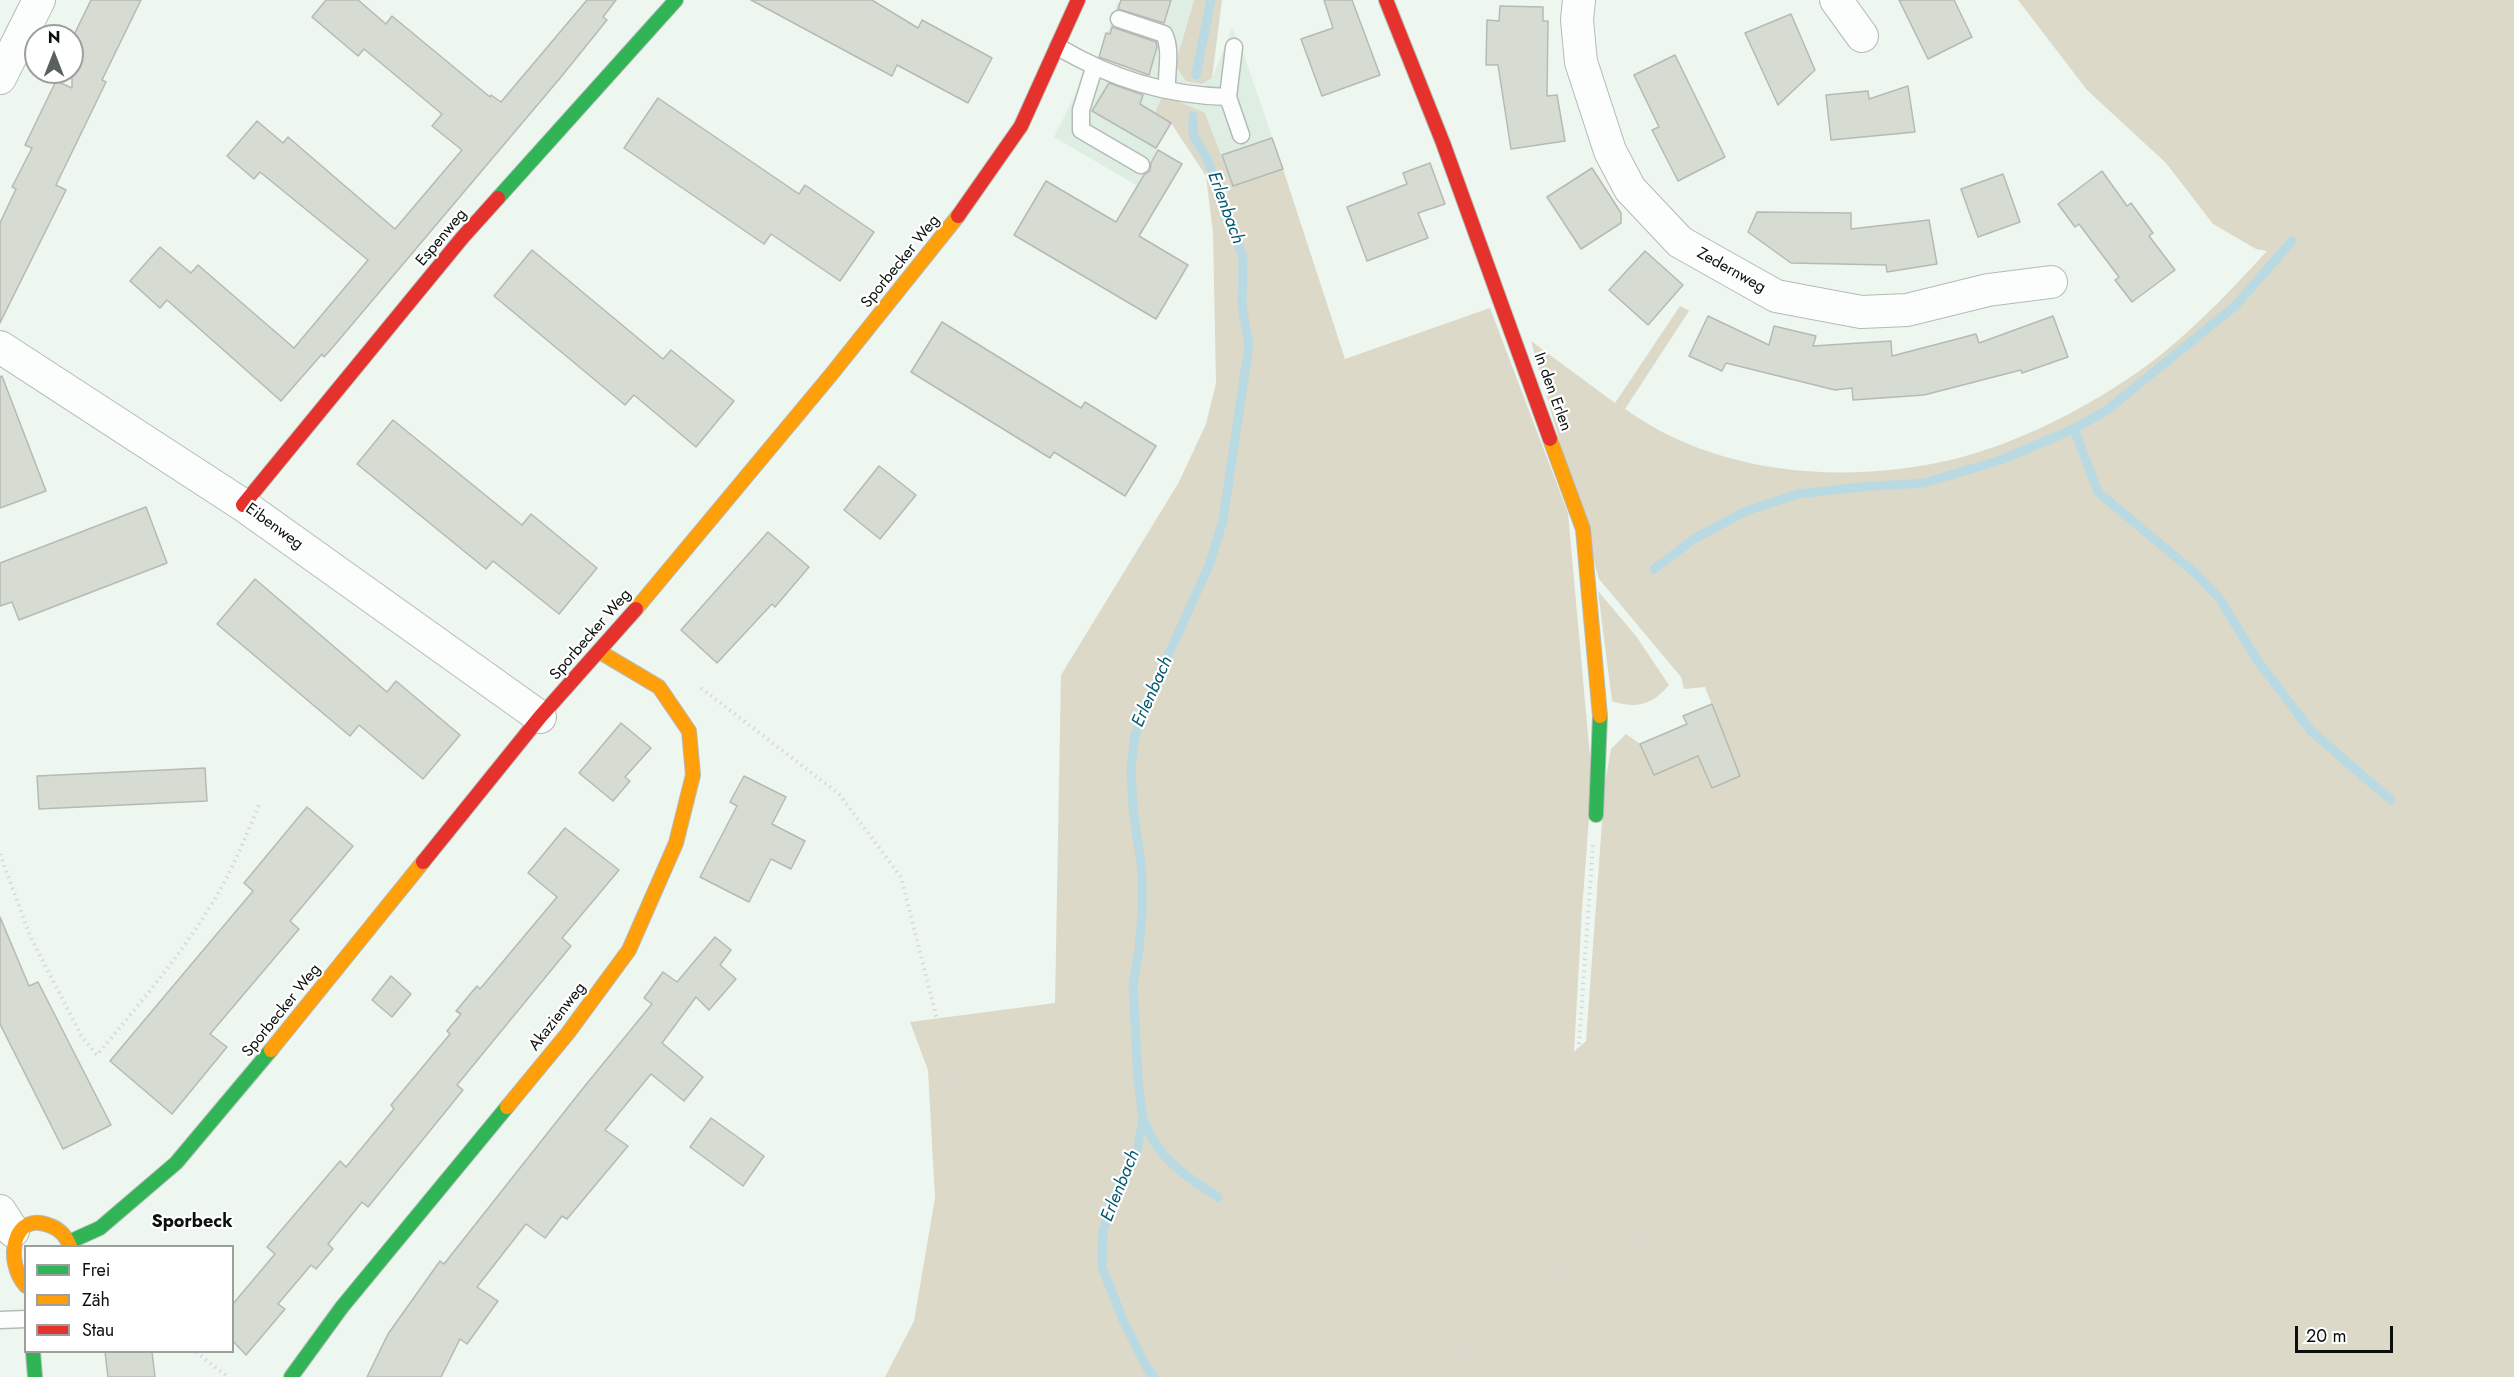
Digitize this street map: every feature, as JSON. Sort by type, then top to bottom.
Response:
[{"type":"street","points":[[0,78],[39,0]]},
{"type":"street","name":"Espenweg","points":[[243,505],[462,238],[676,0]]},
{"type":"street","name":"Sporbecker Weg","points":[[69,1244],[100,1228],[176,1163],[228,1104],[540,717],[600,652],[823,385],[947,232],[996,165],[1021,126],[1078,0]]},
{"type":"street","name":"In den Erlen","points":[[1386,0],[1443,143],[1582,528],[1589,575],[1601,725],[1596,815]]},
{"type":"street","name":"Zedernweg","points":[[1579,0],[1577,20],[1581,62],[1610,151],[1630,189],[1680,242],[1776,296],[1861,312],[1907,310],[1988,290],[2051,282]]},
{"type":"street","points":[[1836,0],[1862,36]]},
{"type":"street","name":"Eibenweg","points":[[0,347],[243,505],[540,717]]},
{"type":"street","name":"Akazienweg","points":[[291,1377],[342,1307],[568,1033],[628,950],[676,843],[693,775],[689,731],[659,687],[600,652]]},
{"type":"street","points":[[24,1285],[10,1276],[5,1266],[3,1253],[6,1241],[6,1221],[24,1224],[37,1221],[50,1223],[61,1231],[69,1244]]},
{"type":"street","points":[[33,1353],[35,1377]]},
{"type":"lane","points":[[1119,19],[1164,34],[1169,45],[1166,67],[1167,90]]},
{"type":"lane","points":[[1058,47],[1094,68],[1167,90],[1228,97]]},
{"type":"lane","points":[[1234,47],[1228,97],[1241,135]]},
{"type":"lane","points":[[1094,68],[1081,110],[1081,130],[1141,165]]},
{"type":"lane","points":[[0,1320],[24,1319]]},
{"type":"path","points":[[2133,440],[2223,429],[2311,458],[2469,434],[2514,457]]},
{"type":"path","points":[[659,687],[704,688],[839,794],[901,877],[946,1059],[959,1199],[931,1319],[902,1377]]},
{"type":"path","points":[[1638,1245],[2062,935],[2157,888],[2203,872],[2275,865],[2328,868],[2365,865],[2402,851],[2514,734]]},
{"type":"path","points":[[0,854],[30,936],[82,1037],[97,1055],[147,995],[209,909],[244,843],[260,802]]},
{"type":"path","points":[[1596,815],[1578,1058],[1630,1214],[1638,1245],[1630,1377]]},
{"type":"path","points":[[1432,1377],[1630,1214]]},
{"type":"path","points":[[197,1353],[228,1377]]},
{"type":"shaded area","points":[[1121,0],[1194,0],[1181,42],[1202,84],[1212,78],[1232,28],[1240,43],[1283,169],[1233,186],[1205,113],[1171,123],[1156,148],[1182,164],[1160,199],[1054,137],[1083,79],[1099,59],[1117,3]]},
{"type":"shaded area","points":[[1194,0],[1222,0],[1212,78],[1202,84],[1186,81],[1175,65]]},
{"type":"shaded area","points":[[2018,0],[2514,0],[2514,1377],[885,1377],[914,1321],[935,1198],[928,1070],[910,1022],[1055,1003],[1061,675],[1179,482],[1206,424],[1216,383],[1213,233],[1206,176],[1171,123],[1155,113],[1163,95],[1205,113],[1233,186],[1283,169],[1345,359],[1490,308],[1568,513],[1592,779],[1574,1052],[1586,1041],[1605,782],[1611,749],[1626,734],[1640,744],[1654,775],[1698,756],[1712,788],[1740,776],[1705,687],[1684,689],[1681,677],[1599,579],[1531,341],[1615,403],[1680,306],[1689,311],[1625,409],[1661,431],[1700,449],[1742,461],[1784,469],[1827,472],[1871,472],[1913,467],[1955,459],[2010,441],[2091,402],[2141,370],[2191,329],[2267,251],[2256,249],[2213,224],[2166,163],[2087,90]]},
{"type":"shaded area","points":[[1598,591],[1636,636],[1669,685],[1657,697],[1644,704],[1629,705],[1612,701]]},
{"type":"building","points":[[91,0],[141,0],[102,80],[106,82],[56,185],[66,190],[0,323],[0,223],[16,189],[12,187],[32,148],[25,145],[55,84],[63,84],[72,88],[72,84],[84,84],[84,24],[79,24]]},
{"type":"building","points":[[326,0],[358,0],[386,24],[392,16],[490,97],[491,95],[501,102],[587,0],[616,0],[603,17],[607,20],[561,77],[333,347],[324,357],[322,354],[281,401],[167,300],[160,308],[130,281],[160,247],[191,273],[198,265],[294,348],[368,260],[260,172],[254,179],[227,156],[257,121],[283,143],[288,137],[395,229],[462,150],[432,126],[442,114],[364,49],[358,56],[312,17]]},
{"type":"building","points":[[751,0],[872,0],[918,28],[922,20],[992,58],[968,103],[897,65],[892,76]]},
{"type":"building","points":[[1121,0],[1171,0],[1164,23],[1118,9]]},
{"type":"building","points":[[1324,0],[1352,0],[1380,75],[1322,96],[1301,39],[1333,28]]},
{"type":"building","points":[[1899,0],[1954,0],[1972,37],[1928,59]]},
{"type":"building","points":[[1500,6],[1543,7],[1543,21],[1548,21],[1547,96],[1557,95],[1565,141],[1511,149],[1498,65],[1486,65],[1487,20],[1499,21]]},
{"type":"building","points":[[1791,14],[1815,70],[1778,105],[1745,33]]},
{"type":"building","points":[[1112,27],[1156,42],[1157,47],[1149,75],[1099,57],[1106,33],[1110,34]]},
{"type":"building","points":[[1675,55],[1725,157],[1678,181],[1652,130],[1659,127],[1634,75]]},
{"type":"building","points":[[1109,83],[1143,95],[1140,104],[1171,123],[1156,148],[1092,111]]},
{"type":"building","points":[[1908,86],[1915,132],[1831,140],[1826,95],[1868,91],[1869,99]]},
{"type":"building","points":[[658,98],[799,194],[805,185],[874,232],[840,281],[771,234],[764,244],[624,148]]},
{"type":"building","points":[[1272,138],[1283,169],[1233,186],[1222,155]]},
{"type":"building","points":[[1158,150],[1182,164],[1139,236],[1188,265],[1156,319],[1014,235],[1046,181],[1116,222],[1144,175],[1150,171],[1151,163]]},
{"type":"building","points":[[1430,163],[1445,204],[1418,213],[1428,238],[1367,261],[1347,207],[1407,184],[1403,173]]},
{"type":"building","points":[[1592,168],[1621,213],[1621,223],[1581,249],[1547,197]]},
{"type":"building","points":[[2102,171],[2127,206],[2131,203],[2153,233],[2149,236],[2175,270],[2132,302],[2115,280],[2119,277],[2079,224],[2075,227],[2058,204]]},
{"type":"building","points":[[2003,174],[2020,222],[1978,237],[1961,189]]},
{"type":"building","points":[[1757,212],[1851,213],[1851,229],[1929,220],[1937,264],[1887,272],[1886,265],[1791,263],[1748,232]]},
{"type":"building","points":[[532,250],[663,359],[671,350],[734,401],[696,447],[634,395],[625,405],[494,296]]},
{"type":"building","points":[[1645,251],[1683,285],[1648,325],[1609,290]]},
{"type":"building","points":[[1708,316],[1769,345],[1774,326],[1816,336],[1813,346],[1891,341],[1892,356],[1976,334],[1979,343],[2053,316],[2068,357],[2022,373],[2021,370],[1924,395],[1853,400],[1852,388],[1835,390],[1726,363],[1722,371],[1689,356]]},
{"type":"building","points":[[942,322],[1081,408],[1085,402],[1156,446],[1125,496],[1054,452],[1050,458],[911,372]]},
{"type":"building","points":[[2,376],[46,491],[0,508],[0,377]]},
{"type":"building","points":[[393,420],[522,525],[531,514],[597,568],[559,614],[493,561],[486,569],[357,464]]},
{"type":"building","points":[[879,466],[916,495],[880,539],[844,510]]},
{"type":"building","points":[[146,507],[167,563],[19,620],[12,602],[0,606],[0,563]]},
{"type":"building","points":[[768,532],[809,567],[775,607],[772,604],[717,663],[681,630]]},
{"type":"building","points":[[255,579],[387,692],[396,681],[460,735],[423,779],[359,725],[350,736],[217,624]]},
{"type":"building","points":[[1712,704],[1740,776],[1712,788],[1698,756],[1654,775],[1640,744],[1687,724],[1683,716]]},
{"type":"building","points":[[621,723],[651,748],[625,777],[630,781],[613,801],[579,773]]},
{"type":"building","points":[[205,768],[207,801],[39,809],[37,776]]},
{"type":"building","points":[[744,776],[786,797],[772,824],[805,841],[791,869],[771,859],[749,902],[700,877],[737,806],[730,802]]},
{"type":"building","points":[[307,807],[353,846],[290,921],[299,929],[210,1034],[227,1047],[172,1114],[110,1061],[253,891],[244,883]]},
{"type":"building","points":[[565,828],[619,870],[562,938],[571,946],[457,1085],[463,1090],[368,1207],[362,1202],[328,1244],[333,1249],[316,1269],[311,1265],[278,1304],[285,1309],[246,1355],[234,1342],[234,1303],[275,1254],[267,1247],[340,1161],[346,1167],[394,1109],[391,1105],[450,1034],[447,1031],[461,1014],[456,1011],[477,986],[480,989],[557,897],[528,873]]},
{"type":"building","points":[[0,917],[29,986],[38,982],[111,1125],[63,1149],[0,1024]]},
{"type":"building","points":[[715,937],[731,950],[720,965],[736,979],[709,1010],[696,997],[662,1043],[703,1077],[684,1101],[651,1074],[605,1130],[628,1146],[567,1219],[562,1216],[545,1238],[526,1224],[477,1287],[498,1301],[467,1344],[460,1339],[441,1377],[367,1377],[388,1334],[440,1261],[444,1264],[652,1004],[644,998],[663,972],[677,982]]},
{"type":"building","points":[[391,976],[411,994],[392,1017],[372,1000]]},
{"type":"building","points":[[711,1118],[764,1156],[743,1186],[690,1147]]},
{"type":"building","points":[[105,1353],[152,1353],[155,1377],[108,1377]]},
{"type":"waterway","name":"Erlenbach","points":[[1196,75],[1211,0]]},
{"type":"waterway","name":"Erlenbach","points":[[1154,1377],[1147,1368],[1123,1320],[1102,1267],[1103,1231],[1120,1182],[1136,1156],[1143,1119],[1138,1080],[1133,985],[1142,913],[1142,871],[1133,808],[1131,771],[1135,735],[1146,704],[1210,563],[1223,520],[1249,345],[1242,306],[1243,257],[1207,159],[1193,134],[1193,116]]},
{"type":"waterway","points":[[1654,569],[1694,539],[1746,511],[1798,494],[1924,483],[2001,460],[2074,429],[2107,410],[2235,306],[2292,241]]},
{"type":"waterway","points":[[2074,429],[2098,492],[2196,574],[2220,599],[2257,660],[2311,731],[2391,800]]},
{"type":"waterway","points":[[1143,1119],[1149,1133],[1173,1165],[1218,1197]]},
{"type":"traffic: fast","points":[[498,198],[676,0]]},
{"type":"traffic: fast","points":[[1596,815],[1600,716]]},
{"type":"traffic: fast","points":[[69,1242],[100,1228],[176,1163],[271,1050]]},
{"type":"traffic: fast","points":[[291,1377],[342,1307],[507,1107]]},
{"type":"traffic: fast","points":[[33,1353],[35,1377]]},
{"type":"traffic: slow","points":[[636,609],[830,376],[958,216]]},
{"type":"traffic: slow","points":[[1550,439],[1583,529],[1600,716]]},
{"type":"traffic: slow","points":[[507,1107],[568,1033],[629,950],[676,843],[693,775],[689,731],[659,687],[600,652]]},
{"type":"traffic: slow","points":[[271,1050],[423,862]]},
{"type":"traffic: slow","points":[[24,1283],[15,1264],[14,1252],[20,1231],[28,1225],[38,1223],[51,1226],[63,1234],[70,1245]]},
{"type":"traffic: jam","points":[[958,216],[1021,126],[1078,0]]},
{"type":"traffic: jam","points":[[1386,0],[1443,143],[1550,439]]},
{"type":"traffic: jam","points":[[243,505],[462,238],[498,198]]},
{"type":"traffic: jam","points":[[423,862],[540,717],[636,609]]},
{"type":"district","name":"Sporbeck","points":[[192,1223]]}]
